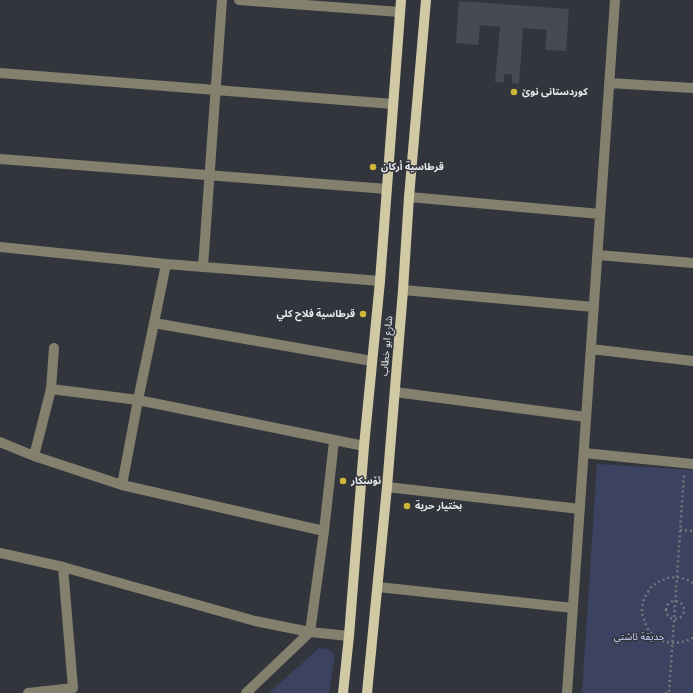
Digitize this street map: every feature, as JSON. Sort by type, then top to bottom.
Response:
[{"type":"main road","name":"شارع ابو خطاب","points":[[343,693],[380,281],[401,0]]},
{"type":"main road","name":"شارع ابو خطاب","points":[[367,693],[378,587],[404,290],[409,197],[426,0]]},
{"type":"street","points":[[203,267],[222,0]]},
{"type":"street","points":[[238,0],[400,12]]},
{"type":"street","points":[[567,693],[615,0]]},
{"type":"street","points":[[0,73],[393,104]]},
{"type":"street","points":[[609,83],[693,88]]},
{"type":"street","points":[[0,159],[386,190]]},
{"type":"street","points":[[409,197],[600,214]]},
{"type":"street","points":[[0,247],[166,264],[380,281]]},
{"type":"street","points":[[598,255],[693,263]]},
{"type":"street","points":[[122,485],[166,264]]},
{"type":"street","points":[[404,290],[594,307]]},
{"type":"street","points":[[154,323],[372,361]]},
{"type":"street","points":[[34,456],[51,389],[54,348]]},
{"type":"street","points":[[591,349],[693,361]]},
{"type":"street","points":[[51,389],[138,400],[364,446]]},
{"type":"street","points":[[395,392],[586,417]]},
{"type":"street","points":[[246,693],[310,632],[324,532],[334,441]]},
{"type":"street","points":[[0,442],[34,456],[122,485],[324,532]]},
{"type":"street","points":[[584,453],[689,464]]},
{"type":"street","points":[[387,487],[580,509]]},
{"type":"street","points":[[0,553],[63,567],[255,621],[310,632],[349,636]]},
{"type":"street","points":[[28,693],[73,688],[63,567]]},
{"type":"street","points":[[378,587],[573,608]]},
{"type":"path","points":[[665,693],[669,693],[680,530],[689,464]]},
{"type":"path","points":[[680,530],[693,531]]},
{"type":"path","points":[[693,583],[688,580],[677,578],[667,578],[658,582],[651,587],[644,598],[642,608],[644,620],[655,637],[672,643],[682,643],[693,638]]},
{"type":"path","points":[[675,601],[683,605],[684,613],[680,618],[674,620],[668,617],[665,608],[670,602],[675,601]]},
{"type":"green space","name":"حديقة ئاشتي","points":[[597,464],[693,470],[693,693],[582,693]]},
{"type":"green space","points":[[319,648],[328,649],[335,655],[329,693],[269,693]]},
{"type":"building","points":[[459,1],[569,9],[566,51],[545,50],[547,30],[523,28],[519,84],[512,83],[512,74],[504,74],[504,82],[495,82],[500,27],[480,25],[478,45],[456,43]]},
{"type":"place","name":"کوردستانی نوێ","points":[[514,92]]},
{"type":"place","name":"قرطاسية أركان","points":[[373,167]]},
{"type":"place","name":"قرطاسية فلاح كلي","points":[[363,314]]},
{"type":"place","name":"ئۆسکار","points":[[343,481]]},
{"type":"place","name":"بختيار حرية","points":[[407,506]]}]
